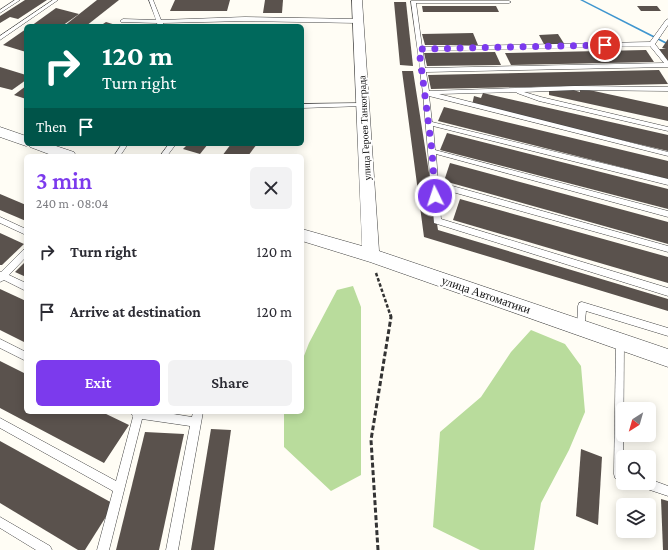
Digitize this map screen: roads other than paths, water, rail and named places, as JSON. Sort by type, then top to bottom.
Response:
[{"type":"street","name":"улица Героев Танкограда","points":[[357,0],[371,255]]},
{"type":"street","points":[[0,132],[24,140]]},
{"type":"street","points":[[40,146],[63,154]]},
{"type":"street","name":"улица Автоматики","points":[[304,236],[371,255],[668,358]]},
{"type":"lane","points":[[0,12],[18,0]]},
{"type":"lane","points":[[0,38],[56,0]]},
{"type":"lane","points":[[151,0],[161,24]]},
{"type":"lane","points":[[509,2],[413,2],[421,70],[426,93],[437,222],[668,292]]},
{"type":"lane","points":[[123,21],[161,24],[245,19],[358,21]]},
{"type":"lane","points":[[652,44],[668,21]]},
{"type":"lane","points":[[419,49],[652,44]]},
{"type":"lane","points":[[652,44],[668,65]]},
{"type":"lane","points":[[421,70],[668,65]]},
{"type":"lane","points":[[426,93],[575,88],[668,88]]},
{"type":"lane","points":[[516,91],[539,99],[668,129]]},
{"type":"lane","points":[[426,93],[668,154]]},
{"type":"lane","points":[[304,106],[362,105]]},
{"type":"lane","points":[[428,124],[668,182]]},
{"type":"lane","points":[[165,154],[171,146]]},
{"type":"lane","points":[[432,151],[668,214]]},
{"type":"lane","points":[[434,184],[668,249]]},
{"type":"lane","points":[[0,220],[24,231]]},
{"type":"lane","points":[[24,254],[1,277],[24,286]]},
{"type":"lane","points":[[581,327],[582,306],[668,332]]},
{"type":"lane","points":[[619,450],[620,341]]},
{"type":"lane","points":[[0,343],[24,355]]},
{"type":"lane","points":[[103,550],[137,414]]},
{"type":"lane","points":[[152,414],[197,417],[172,550]]},
{"type":"lane","points":[[0,423],[119,489]]},
{"type":"lane","points":[[656,487],[668,491]]},
{"type":"lane","points":[[0,522],[46,550]]},
{"type":"waterway","points":[[581,0],[668,44]]}]
